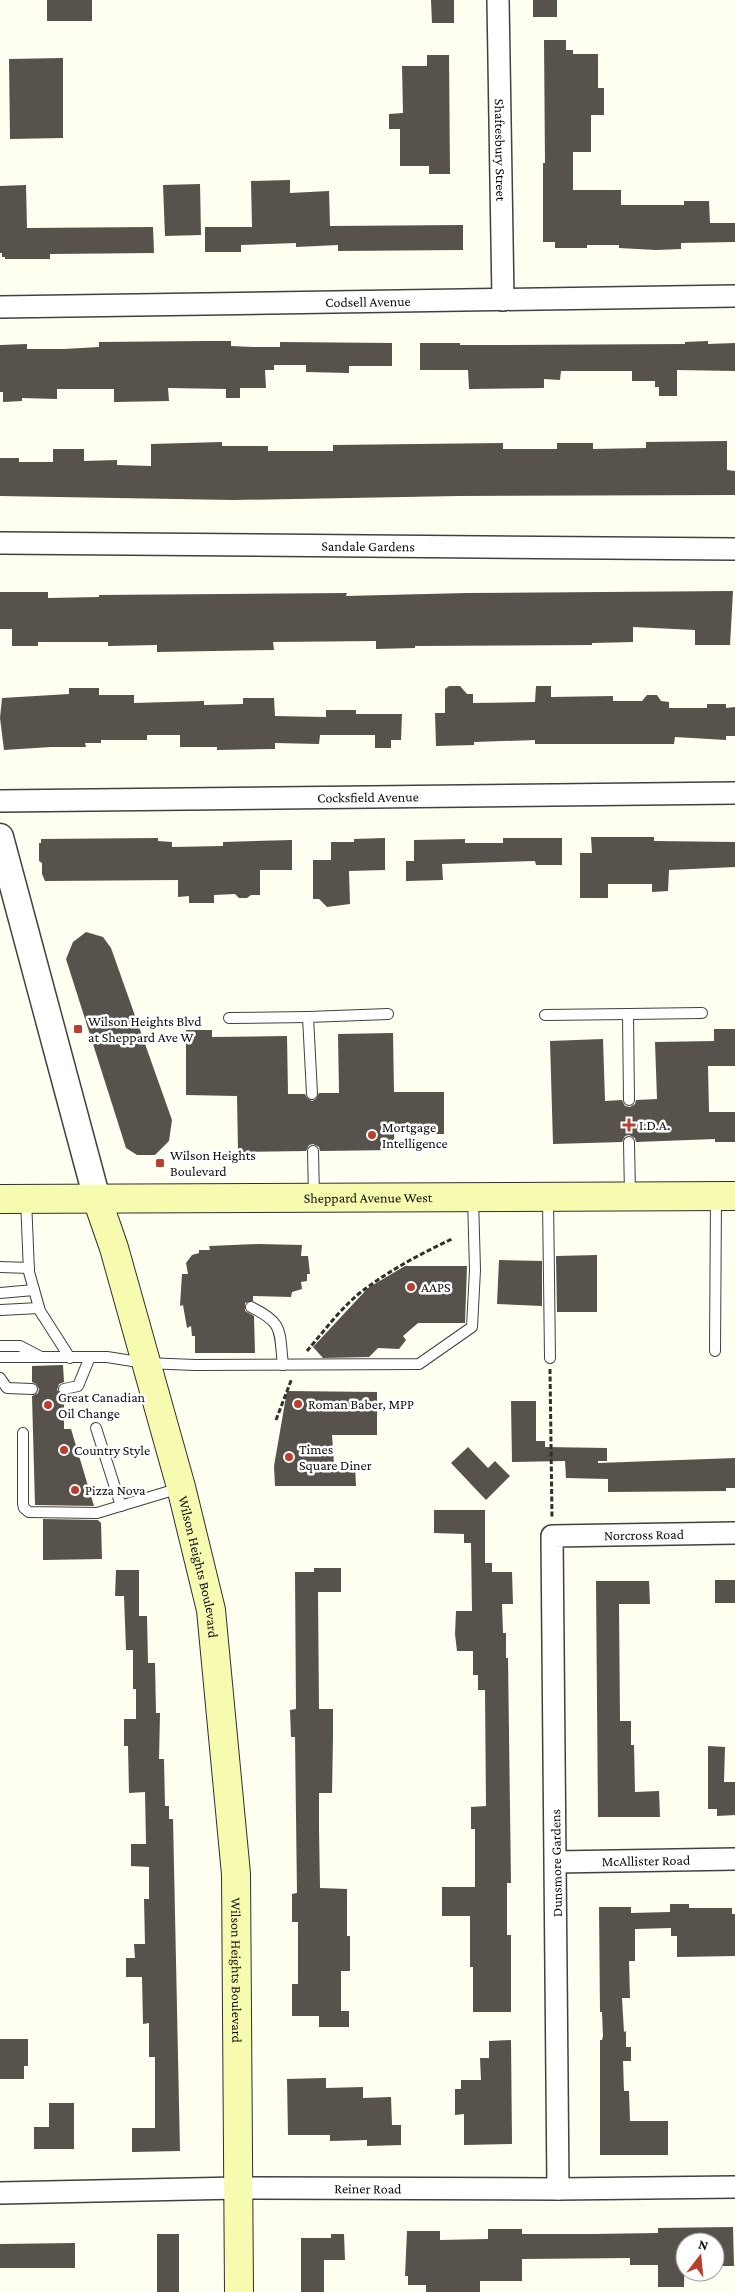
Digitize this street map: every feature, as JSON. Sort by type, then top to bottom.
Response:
[{"type":"main road","name":"Sheppard Avenue West","points":[[13,1199],[725,1196]]},
{"type":"main road","name":"Wilson Heights Boulevard","points":[[97,1199],[114,1248],[181,1487],[211,1610],[236,1874],[239,2292]]},
{"type":"street","name":"Shaftesbury Street","points":[[498,0],[503,300]]},
{"type":"street","name":"Codsell Avenue","points":[[0,307],[735,296]]},
{"type":"street","name":"Sandale Gardens","points":[[0,543],[735,549]]},
{"type":"street","name":"Cocksfield Avenue","points":[[0,801],[735,793]]},
{"type":"street","name":"Wilson Heights Boulevard","points":[[0,837],[97,1199]]},
{"type":"street","name":"Norcross Road","points":[[552,1536],[735,1533]]},
{"type":"street","name":"Dunsmore Gardens","points":[[552,1536],[558,2190]]},
{"type":"street","name":"McAllister Road","points":[[556,1862],[735,1859]]},
{"type":"street","name":"Reiner Road","points":[[0,2193],[238,2188],[558,2190],[735,2188]]},
{"type":"lane","points":[[545,1014],[702,1013]]},
{"type":"lane","points":[[229,1018],[388,1014]]},
{"type":"lane","points":[[628,1014],[629,1100]]},
{"type":"lane","points":[[308,1017],[312,1094]]},
{"type":"lane","points":[[629,1142],[630,1196]]},
{"type":"lane","points":[[313,1151],[314,1198]]},
{"type":"lane","points":[[715,1351],[725,1196]]},
{"type":"lane","points":[[0,1357],[107,1357],[145,1363],[231,1366],[419,1364],[472,1327],[475,1270],[473,1197]]},
{"type":"lane","points":[[548,1197],[550,1358]]},
{"type":"lane","points":[[13,1199],[39,1308],[70,1358]]},
{"type":"lane","points":[[0,1267],[29,1268]]},
{"type":"lane","points":[[0,1292],[34,1290]]},
{"type":"lane","points":[[250,1307],[269,1316],[279,1329],[283,1365]]},
{"type":"lane","points":[[1,1310],[39,1308]]},
{"type":"lane","points":[[0,1346],[20,1346],[43,1358]]},
{"type":"lane","points":[[64,1389],[78,1386],[90,1357]]},
{"type":"lane","points":[[0,1378],[7,1388],[32,1389]]},
{"type":"lane","points":[[96,1428],[121,1506]]},
{"type":"lane","points":[[23,1433],[23,1504],[26,1511],[33,1513],[97,1513],[181,1487]]},
{"type":"path","points":[[276,1420],[284,1396],[306,1353],[324,1330],[363,1290],[421,1253],[452,1239]]},
{"type":"path","points":[[550,1358],[552,1536]]},
{"type":"building","points":[[47,0],[92,0],[92,21],[47,21]]},
{"type":"building","points":[[431,0],[454,0],[454,23],[432,23]]},
{"type":"building","points":[[533,0],[557,0],[557,17],[533,17]]},
{"type":"building","points":[[544,40],[566,40],[566,50],[573,50],[573,54],[598,54],[598,88],[604,88],[604,115],[591,115],[591,152],[573,152],[573,190],[621,190],[621,205],[684,205],[684,201],[709,201],[710,223],[735,223],[735,242],[681,243],[681,249],[656,250],[619,248],[619,245],[555,248],[555,242],[543,242],[543,163],[545,163]]},
{"type":"building","points":[[427,55],[449,55],[450,174],[429,174],[429,166],[400,166],[400,129],[389,129],[389,114],[403,113],[402,66],[427,66]]},
{"type":"building","points":[[63,58],[63,138],[10,139],[9,59]]},
{"type":"building","points":[[290,180],[290,193],[329,191],[330,226],[463,225],[463,250],[338,251],[338,245],[296,247],[296,243],[241,245],[241,252],[205,252],[205,227],[252,227],[251,181]]},
{"type":"building","points":[[200,184],[201,235],[165,236],[163,185]]},
{"type":"building","points":[[26,185],[27,228],[153,227],[154,253],[50,254],[50,259],[5,259],[5,257],[2,257],[2,253],[0,253],[0,186]]},
{"type":"building","points":[[231,341],[231,346],[253,347],[280,347],[280,342],[392,343],[392,366],[349,366],[349,373],[306,372],[306,365],[274,365],[274,370],[265,370],[266,388],[240,388],[240,398],[226,398],[226,389],[168,388],[169,401],[114,402],[114,389],[57,389],[57,399],[22,398],[22,401],[3,402],[3,392],[0,392],[0,345],[27,344],[27,349],[64,349],[99,347],[99,342]]},
{"type":"building","points":[[708,341],[708,344],[735,343],[735,371],[677,370],[677,396],[659,396],[659,387],[655,387],[655,381],[632,381],[632,371],[561,371],[560,380],[544,379],[544,388],[469,389],[468,370],[420,370],[420,343],[460,343],[460,345],[685,344],[685,342]]},
{"type":"building","points":[[727,441],[727,470],[735,471],[735,495],[458,496],[234,500],[0,496],[0,458],[19,458],[19,462],[53,462],[53,449],[84,449],[84,461],[117,460],[117,465],[151,466],[151,444],[222,442],[222,446],[268,446],[268,451],[333,451],[333,445],[503,443],[503,449],[557,449],[557,443],[593,443],[593,449],[646,448],[646,442]]},
{"type":"building","points":[[733,591],[730,645],[695,645],[695,630],[633,627],[633,642],[592,643],[592,645],[415,646],[415,648],[376,649],[376,641],[273,642],[274,650],[157,652],[157,645],[108,646],[108,642],[38,642],[38,646],[12,646],[12,629],[0,629],[0,592],[48,592],[48,598],[99,597],[99,595],[347,593],[346,596]]},
{"type":"building","points":[[449,686],[460,686],[467,694],[473,694],[473,703],[535,702],[536,686],[551,686],[551,697],[613,696],[613,701],[642,701],[647,695],[657,695],[661,701],[669,702],[669,708],[707,708],[707,704],[726,704],[726,708],[735,707],[735,736],[726,736],[726,740],[675,737],[674,744],[535,744],[535,740],[474,742],[474,745],[436,746],[435,713],[445,713],[445,689]]},
{"type":"building","points":[[69,688],[99,688],[99,695],[134,695],[134,703],[204,701],[204,705],[243,704],[243,698],[274,698],[275,716],[326,717],[326,710],[356,710],[356,714],[402,714],[401,740],[391,740],[391,748],[375,748],[375,735],[320,735],[319,744],[275,743],[275,749],[217,750],[217,747],[180,747],[180,735],[147,735],[147,740],[101,740],[101,743],[85,743],[86,747],[4,750],[0,718],[2,698],[69,694]]},
{"type":"building","points":[[591,837],[654,837],[654,841],[735,842],[735,867],[669,870],[668,891],[652,892],[652,884],[608,884],[608,898],[580,898],[580,853],[592,853]]},
{"type":"building","points":[[158,838],[158,841],[172,842],[172,847],[223,846],[223,842],[292,840],[292,870],[260,870],[260,895],[239,898],[235,894],[214,895],[214,903],[189,903],[189,896],[178,897],[178,880],[45,881],[42,874],[42,863],[39,861],[39,843],[41,843],[41,839]]},
{"type":"building","points":[[385,838],[385,870],[349,871],[350,904],[327,907],[319,899],[313,899],[313,860],[331,860],[331,842],[354,842],[354,839]]},
{"type":"building","points":[[503,838],[562,838],[562,865],[536,865],[535,861],[442,864],[443,880],[406,881],[406,861],[414,861],[414,840],[465,839],[465,843],[503,843]]},
{"type":"building","points":[[86,932],[103,937],[111,948],[172,1120],[169,1141],[155,1155],[137,1155],[126,1148],[66,959],[73,942]]},
{"type":"building","points":[[714,1029],[735,1029],[735,1066],[708,1066],[709,1112],[735,1112],[735,1142],[715,1142],[715,1139],[636,1142],[635,1138],[629,1135],[625,1136],[622,1142],[553,1144],[550,1041],[603,1039],[605,1101],[622,1100],[625,1106],[630,1107],[635,1104],[636,1100],[657,1099],[655,1042],[714,1041]]},
{"type":"building","points":[[186,1030],[212,1030],[212,1037],[287,1036],[288,1094],[305,1094],[312,1101],[316,1099],[319,1093],[339,1093],[338,1034],[393,1033],[394,1092],[444,1092],[444,1134],[394,1134],[395,1150],[320,1151],[319,1147],[313,1144],[309,1145],[306,1151],[238,1152],[237,1096],[186,1095]]},
{"type":"building","points":[[302,1245],[301,1256],[308,1256],[310,1274],[307,1274],[307,1281],[301,1282],[302,1289],[292,1292],[291,1297],[253,1296],[253,1301],[245,1303],[245,1311],[254,1316],[255,1353],[195,1353],[195,1336],[192,1336],[191,1326],[187,1328],[183,1305],[180,1306],[182,1274],[188,1274],[186,1263],[192,1255],[199,1253],[199,1250],[210,1250],[209,1246]]},
{"type":"building","points":[[597,1255],[597,1312],[557,1312],[556,1256]]},
{"type":"building","points":[[499,1260],[542,1261],[542,1306],[497,1304]]},
{"type":"building","points":[[405,1266],[467,1266],[465,1323],[418,1323],[403,1336],[406,1340],[399,1349],[378,1348],[369,1357],[323,1358],[313,1347],[368,1288]]},
{"type":"building","points":[[63,1365],[64,1382],[59,1384],[57,1390],[64,1396],[64,1429],[71,1429],[94,1506],[35,1505],[32,1396],[38,1393],[39,1389],[32,1382],[32,1366]]},
{"type":"building","points":[[287,1391],[377,1392],[377,1435],[332,1435],[334,1465],[355,1465],[356,1486],[275,1486],[274,1466]]},
{"type":"building","points":[[511,1401],[536,1401],[536,1441],[545,1441],[545,1447],[607,1448],[607,1461],[598,1461],[598,1463],[735,1458],[735,1488],[726,1488],[726,1491],[608,1492],[608,1479],[566,1478],[565,1461],[512,1462]]},
{"type":"building","points":[[468,1447],[488,1468],[495,1461],[510,1476],[486,1500],[451,1463]]},
{"type":"building","points":[[434,1510],[485,1510],[485,1563],[492,1563],[492,1572],[512,1572],[513,1604],[502,1604],[503,1633],[506,1633],[506,1658],[508,1658],[511,1883],[507,1883],[507,1935],[511,1935],[511,2012],[473,2012],[473,1967],[470,1967],[470,1916],[442,1916],[442,1887],[475,1887],[475,1829],[471,1829],[471,1807],[486,1806],[485,1690],[478,1690],[478,1675],[473,1675],[473,1651],[457,1651],[455,1634],[456,1611],[472,1611],[471,1543],[464,1543],[464,1534],[434,1533]]},
{"type":"building","points":[[43,1519],[98,1520],[101,1523],[102,1559],[43,1560]]},
{"type":"building","points":[[314,1568],[341,1568],[341,1592],[318,1592],[319,1709],[333,1709],[332,1793],[319,1793],[320,1888],[347,1889],[347,1936],[350,1936],[350,1971],[341,1971],[341,2011],[349,2011],[349,2027],[319,2027],[319,2016],[292,2016],[292,1984],[298,1984],[298,1922],[292,1922],[292,1894],[297,1893],[295,1737],[291,1737],[290,1710],[296,1709],[295,1572],[314,1572]]},
{"type":"building","points":[[116,1570],[139,1570],[139,1616],[147,1616],[148,1663],[155,1663],[156,1713],[160,1713],[159,1759],[164,1759],[165,1806],[169,1806],[169,1819],[173,1819],[180,2151],[132,2152],[132,2128],[155,2128],[155,2057],[149,2057],[149,2023],[143,2024],[142,1977],[126,1977],[126,1958],[135,1958],[134,1944],[145,1944],[144,1899],[149,1899],[149,1867],[131,1866],[131,1844],[146,1844],[145,1792],[129,1793],[128,1746],[124,1746],[124,1719],[136,1719],[136,1689],[133,1689],[133,1650],[126,1650],[124,1596],[115,1596]]},
{"type":"building","points":[[715,1580],[735,1580],[735,1603],[715,1603]]},
{"type":"building","points":[[596,1581],[649,1581],[650,1604],[619,1604],[620,1721],[631,1721],[631,1745],[634,1745],[635,1792],[659,1791],[660,1817],[598,1817]]},
{"type":"building","points":[[708,1746],[725,1747],[724,1782],[735,1782],[735,1815],[717,1816],[717,1809],[708,1809]]},
{"type":"building","points":[[670,1904],[689,1904],[689,1908],[732,1908],[732,1914],[735,1914],[735,1956],[677,1957],[677,1936],[671,1936],[671,1928],[635,1929],[635,1961],[629,1961],[630,1998],[622,1998],[626,2047],[631,2047],[631,2061],[623,2061],[624,2091],[629,2091],[630,2121],[668,2121],[668,2155],[600,2155],[600,2040],[602,2040],[603,2036],[602,2012],[600,2012],[599,1907],[631,1907],[631,1913],[670,1912]]},
{"type":"building","points":[[0,2039],[28,2039],[28,2066],[24,2066],[24,2079],[0,2079]]},
{"type":"building","points":[[511,2040],[512,2144],[464,2145],[464,2114],[455,2115],[455,2089],[461,2089],[461,2080],[481,2080],[480,2058],[489,2058],[489,2041]]},
{"type":"building","points":[[326,2078],[326,2088],[363,2087],[363,2098],[391,2097],[392,2125],[401,2125],[401,2145],[367,2146],[367,2140],[330,2141],[330,2135],[288,2135],[287,2079]]},
{"type":"building","points":[[49,2103],[74,2103],[74,2149],[34,2149],[34,2127],[49,2127]]},
{"type":"building","points":[[733,2227],[734,2266],[725,2266],[725,2232],[675,2232],[675,2282],[684,2282],[684,2287],[658,2287],[658,2265],[630,2265],[630,2258],[522,2259],[522,2281],[480,2281],[480,2292],[426,2292],[426,2285],[408,2285],[408,2276],[405,2276],[407,2231],[440,2231],[440,2240],[488,2239],[488,2229],[522,2229],[522,2234],[593,2234],[658,2233],[658,2228]]},
{"type":"building","points":[[157,2234],[179,2234],[179,2292],[157,2292]]},
{"type":"building","points":[[331,2234],[344,2234],[345,2260],[324,2260],[324,2292],[301,2292],[301,2238],[331,2238]]},
{"type":"building","points":[[75,2243],[75,2268],[0,2268],[0,2244]]},
{"type":"place","name":"Wilson Heights Blvd at Sheppard Ave W","points":[[78,1029]]},
{"type":"place","name":"I.D.A.","points":[[629,1125]]},
{"type":"place","name":"Mortgage Intelligence","points":[[372,1135]]},
{"type":"place","name":"Wilson Heights Boulevard","points":[[160,1163]]},
{"type":"place","name":"AAPS","points":[[411,1287]]},
{"type":"place","name":"Roman Baber, MPP","points":[[298,1404]]},
{"type":"place","name":"Great Canadian Oil Change","points":[[48,1405]]},
{"type":"place","name":"Country Style","points":[[64,1450]]},
{"type":"place","name":"Times Square Diner","points":[[289,1457]]},
{"type":"place","name":"Pizza Nova","points":[[75,1490]]}]
